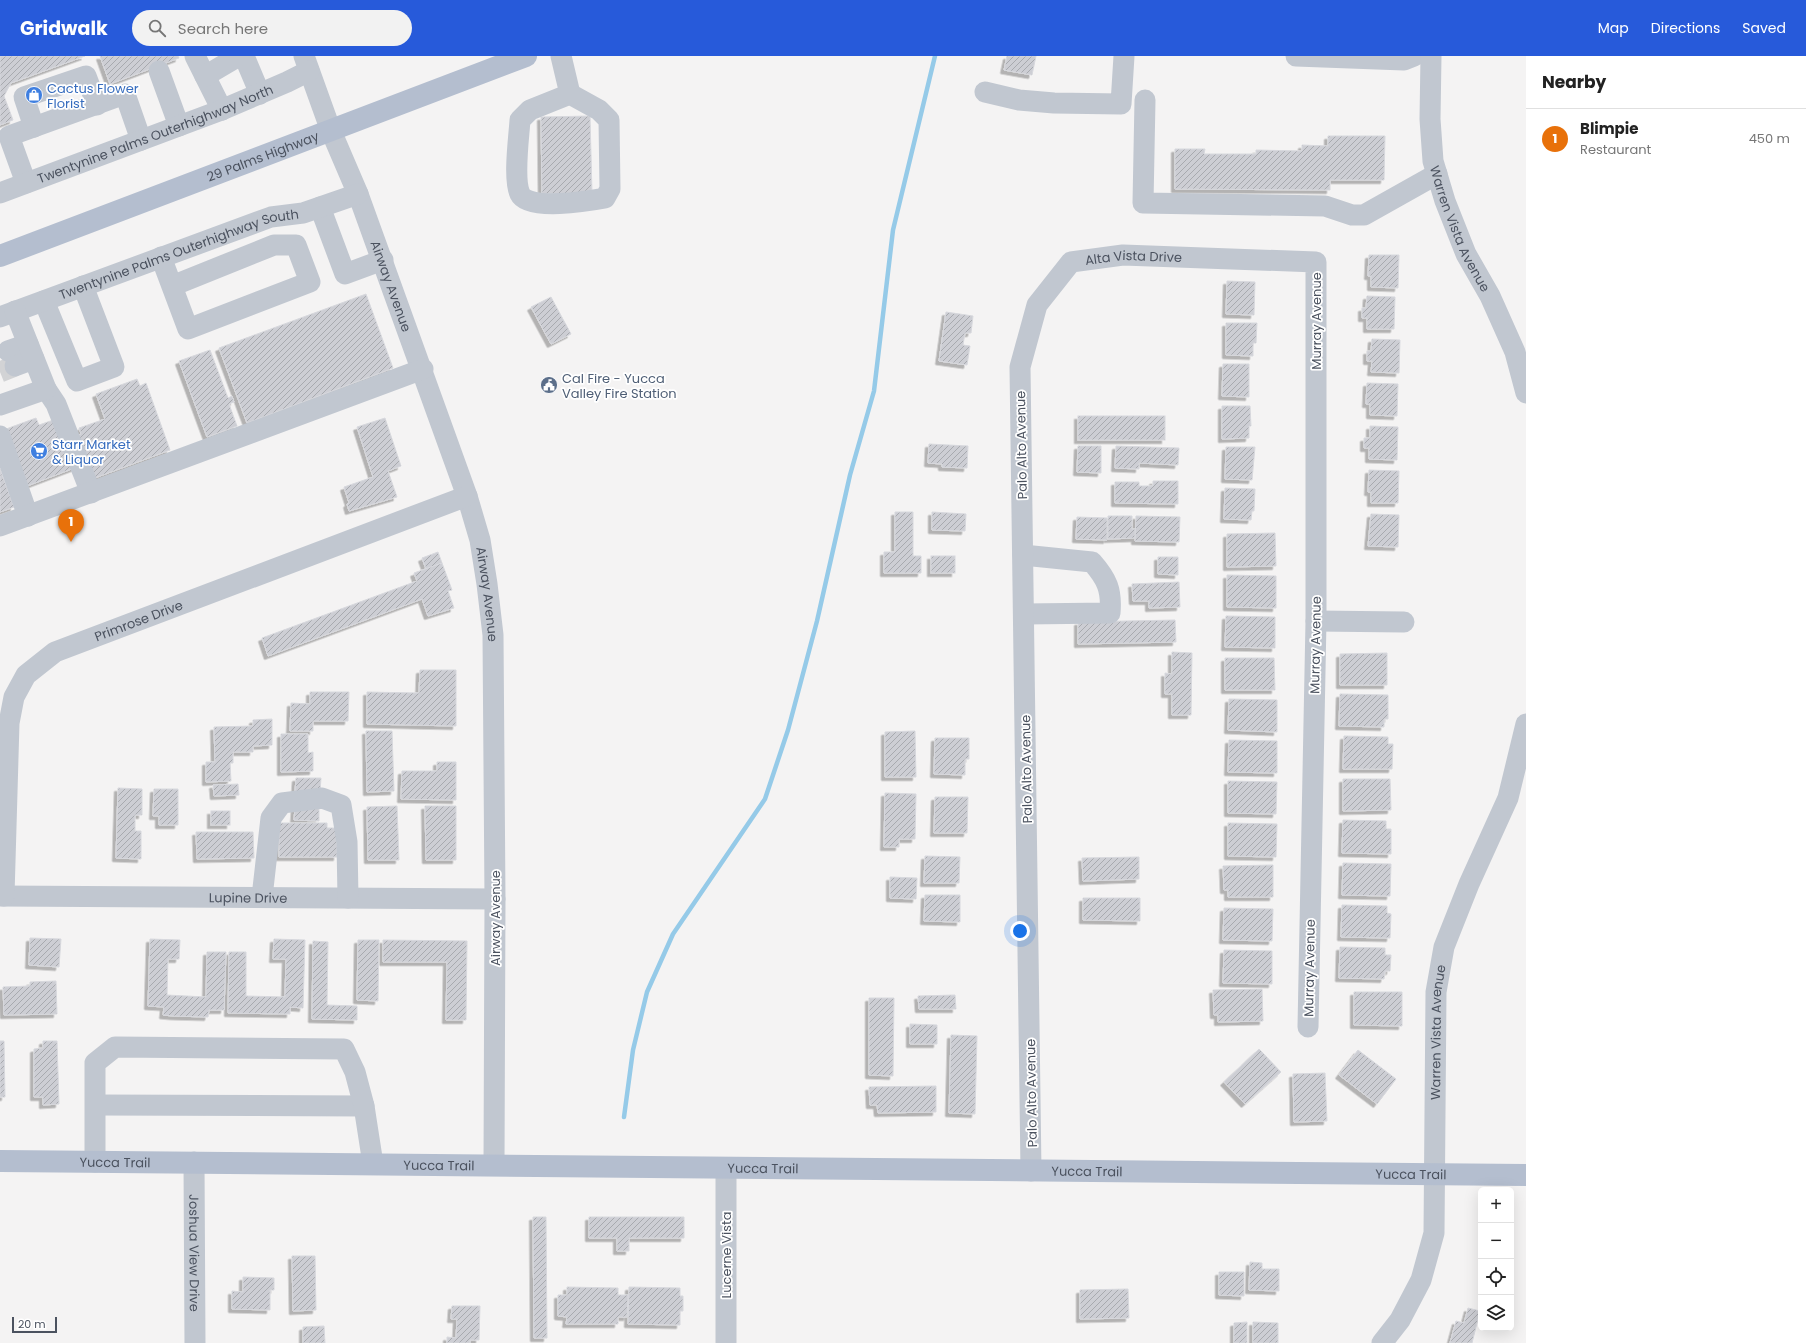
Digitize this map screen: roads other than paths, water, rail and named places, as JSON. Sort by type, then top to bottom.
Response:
[{"type":"main road","name":"29 Palms Highway","points":[[0,256],[526,56]]},
{"type":"main road","name":"Yucca Trail","points":[[0,1161],[1526,1175]]},
{"type":"street","points":[[195,56],[222,110]]},
{"type":"street","points":[[205,76],[239,56]]},
{"type":"street","points":[[244,56],[260,94]]},
{"type":"street","points":[[561,56],[570,94],[599,110],[609,120],[610,189],[605,198],[584,202],[537,203],[527,201],[520,194],[517,176],[520,120],[530,110],[570,94]]},
{"type":"street","points":[[985,92],[1019,100],[1054,103],[1121,104],[1124,56]]},
{"type":"street","points":[[1296,56],[1404,60],[1414,56]]},
{"type":"street","name":"Warren Vista Avenue","points":[[1431,56],[1430,119],[1433,161],[1445,201],[1466,254],[1490,296],[1515,352],[1526,393]]},
{"type":"street","name":"Twentynine Palms Outerhighway North","points":[[0,193],[222,110],[260,94],[306,63]]},
{"type":"street","name":"Airway Avenue","points":[[306,63],[330,131],[358,194],[383,260],[468,496],[480,540],[488,584],[493,635],[495,899],[494,1165]]},
{"type":"street","points":[[159,71],[179,126]]},
{"type":"street","points":[[34,127],[24,97],[86,76],[97,104]]},
{"type":"street","points":[[26,184],[9,136],[125,94],[141,140]]},
{"type":"street","points":[[1145,100],[1143,203],[1325,206],[1352,215],[1364,215],[1437,174]]},
{"type":"street","name":"Twentynine Palms Outerhighway South","points":[[7,314],[271,217],[303,213],[358,194]]},
{"type":"street","points":[[320,207],[345,274],[383,260]]},
{"type":"street","points":[[283,245],[287,215]]},
{"type":"street","points":[[200,243],[211,270]]},
{"type":"street","points":[[161,257],[188,329],[310,282],[296,245],[274,245],[172,286]]},
{"type":"street","name":"Alta Vista Drive","points":[[1020,367],[1037,305],[1071,262],[1123,255],[1316,262]]},
{"type":"street","name":"Murray Avenue","points":[[1308,1027],[1316,621],[1316,262]]},
{"type":"street","points":[[44,301],[77,381],[114,368],[83,286]]},
{"type":"street","points":[[7,314],[21,355],[56,404],[90,493]]},
{"type":"street","name":"Palo Alto Avenue","points":[[1020,367],[1031,1171]]},
{"type":"street","points":[[0,526],[423,369]]},
{"type":"street","points":[[0,405],[46,389]]},
{"type":"street","points":[[0,436],[28,516]]},
{"type":"street","name":"Primrose Drive","points":[[2,896],[9,723],[14,697],[26,675],[55,652],[468,496]]},
{"type":"street","points":[[1023,556],[1092,562],[1107,581],[1111,600],[1110,613],[1024,614]]},
{"type":"street","points":[[1316,621],[1404,622]]},
{"type":"street","name":"Warren Vista Avenue","points":[[1382,1343],[1400,1320],[1421,1280],[1434,1233],[1436,1174],[1436,992],[1444,947],[1469,884],[1508,798],[1526,724]]},
{"type":"street","points":[[262,897],[271,818],[282,803],[322,798],[341,805],[347,842],[348,898]]},
{"type":"street","name":"Lupine Drive","points":[[2,896],[495,899]]},
{"type":"street","points":[[94,1162],[96,1105],[95,1063],[115,1047],[344,1049],[355,1072],[364,1106],[373,1164]]},
{"type":"street","points":[[96,1105],[364,1106]]},
{"type":"street","name":"Joshua View Drive","points":[[194,1162],[196,1343]]},
{"type":"street","name":"Lucerne Vista","points":[[726,1168],[726,1343]]},
{"type":"waterway","points":[[624,1117],[633,1050],[647,992],[673,934],[765,799],[788,730],[817,621],[850,475],[874,391],[893,230],[935,56]]},
{"type":"tunnel","points":[[0,372],[15,366]]},
{"type":"place","name":"Cactus Flower Florist","points":[[34,95]]},
{"type":"place","name":"Cal Fire - Yucca Valley Fire Station","points":[[549,385]]},
{"type":"place","name":"Starr Market & Liquor","points":[[39,451]]},
{"type":"place","name":"Blimpie","points":[[71,542]]}]
